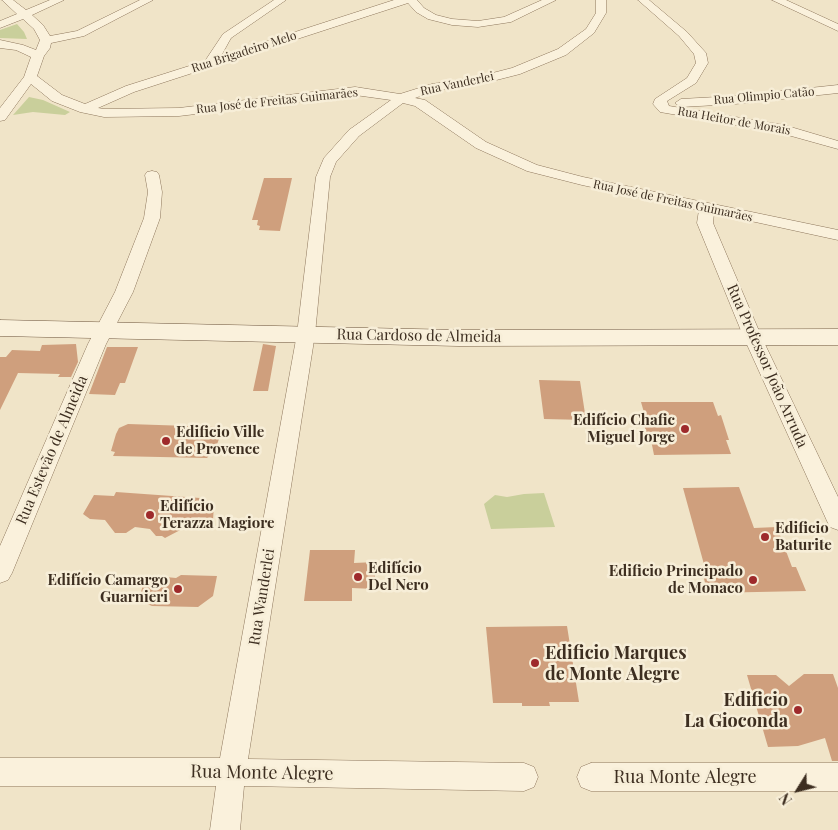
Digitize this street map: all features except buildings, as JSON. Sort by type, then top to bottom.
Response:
[{"type":"main road","name":"Rua Cardoso de Almeida","points":[[0,328],[459,338],[838,337]]},
{"type":"street","points":[[0,117],[30,77],[46,40],[39,27],[7,0]]},
{"type":"street","points":[[0,25],[59,0]]},
{"type":"street","points":[[46,40],[80,34],[148,0]]},
{"type":"street","points":[[210,62],[225,40],[241,25],[280,0]]},
{"type":"street","name":"Rua Brigadeiro Melo","points":[[85,109],[130,89],[405,0]]},
{"type":"street","points":[[411,0],[425,14],[432,17],[452,22],[478,24],[507,20],[551,0]]},
{"type":"street","name":"Rua Vanderlei","points":[[306,334],[323,177],[329,160],[354,133],[401,98],[432,88],[477,81],[516,71],[545,60],[576,43],[590,31],[601,13],[601,0]]},
{"type":"street","name":"Rua Heitor de Morais","points":[[643,0],[694,44],[700,53],[702,63],[692,80],[665,96],[660,104],[666,109],[779,128],[838,145]]},
{"type":"street","points":[[777,0],[838,28]]},
{"type":"street","points":[[795,8],[838,14]]},
{"type":"street","points":[[225,40],[259,47]]},
{"type":"street","points":[[0,44],[19,47],[38,55]]},
{"type":"street","name":"Rua José de Freitas Guimarães","points":[[30,77],[57,98],[85,109],[104,113],[179,112],[355,91],[401,98],[429,108],[481,144],[532,168],[582,181],[838,235]]},
{"type":"street","name":"Rua Olimpio Catão","points":[[660,104],[735,100],[838,89]]},
{"type":"street","name":"Rua Estevão de Almeida","points":[[0,572],[97,344],[124,292],[152,218],[156,192],[152,175]]},
{"type":"street","name":"Rua Professor João Arruda","points":[[707,208],[705,223],[753,338],[838,522]]},
{"type":"street","name":"Rua Wanderlei","points":[[225,830],[232,772],[306,334]]},
{"type":"street","name":"Rua Monte Alegre","points":[[0,772],[232,772],[524,777]]},
{"type":"street","name":"Rua Monte Alegre","points":[[591,777],[838,777]]},
{"type":"green space","points":[[17,24],[27,39],[0,38],[0,30]]},
{"type":"green space","points":[[29,97],[43,100],[70,112],[65,115],[33,112],[13,115]]},
{"type":"green space","points":[[544,493],[555,527],[491,529],[484,504],[495,495],[507,497]]},
{"type":"place","name":"Edifício Chafic Miguel Jorge","points":[[685,429]]},
{"type":"place","name":"Edificio Ville de Provence","points":[[166,441]]},
{"type":"place","name":"Edifício Terazza Magiore","points":[[150,515]]},
{"type":"place","name":"Edificio Baturite","points":[[765,537]]},
{"type":"place","name":"Edifício Del Nero","points":[[358,577]]},
{"type":"place","name":"Edificio Principado de Monaco","points":[[753,580]]},
{"type":"place","name":"Edifício Camargo Guarnieri","points":[[178,589]]},
{"type":"place","name":"Edificio Marques de Monte Alegre","points":[[535,663]]},
{"type":"place","name":"Edificio La Gioconda","points":[[798,710]]}]
